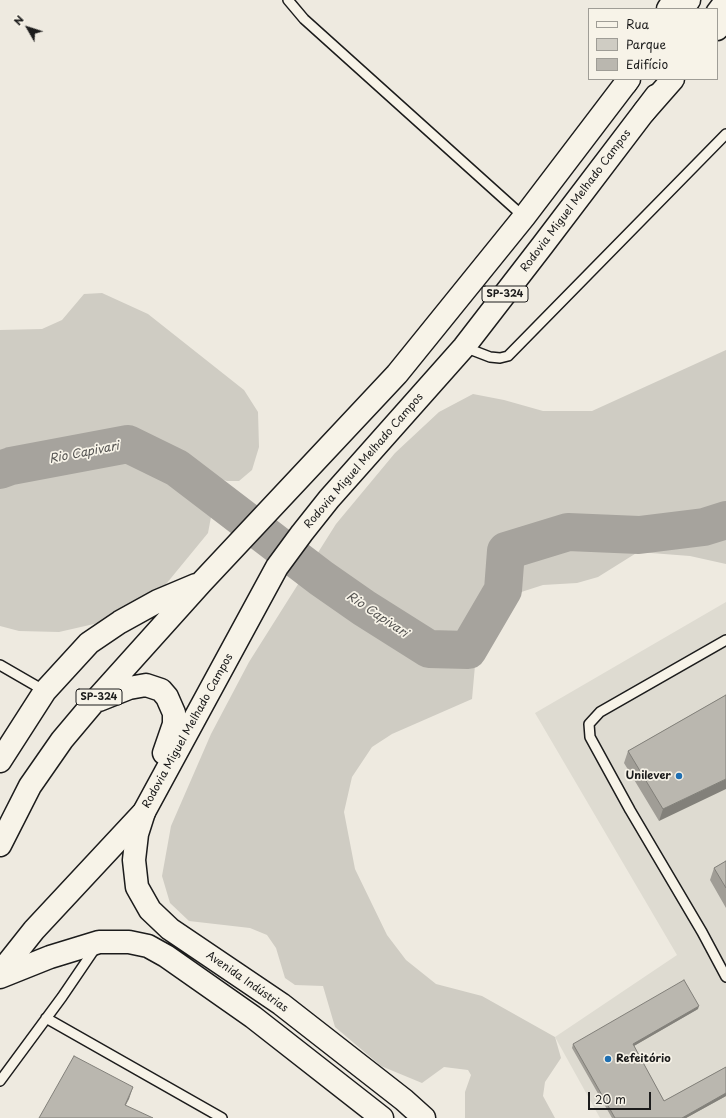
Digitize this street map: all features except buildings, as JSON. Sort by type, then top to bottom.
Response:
[{"type":"main road","points":[[683,8],[689,0]]},
{"type":"main road","points":[[718,12],[726,1]]},
{"type":"main road","points":[[718,28],[726,19]]},
{"type":"main road","name":"SP-324","points":[[0,845],[30,786],[62,740],[94,702],[201,583],[397,374],[524,217],[628,80]]},
{"type":"main road","name":"Rodovia Miguel Melhado Campos","points":[[0,973],[34,930],[144,812],[277,568],[329,499],[464,347],[667,80]]},
{"type":"main road","points":[[644,112],[672,80]]},
{"type":"main road","points":[[0,761],[45,691],[88,643],[120,622],[158,601],[201,583]]},
{"type":"main road","points":[[94,702],[129,688],[146,685],[161,690],[171,705],[174,713],[174,724],[144,812]]},
{"type":"main road","name":"Avenida Indústrias","points":[[144,812],[137,834],[134,860],[137,887],[150,910],[170,929],[281,1004],[404,1100],[424,1118]]},
{"type":"main road","points":[[0,977],[50,957],[99,942],[129,942],[148,946],[166,956],[253,1017],[382,1118]]},
{"type":"lane","points":[[288,0],[304,19],[524,217]]},
{"type":"lane","points":[[464,347],[490,357],[500,358],[508,356],[726,134]]},
{"type":"lane","points":[[726,640],[600,712],[589,724],[590,737],[593,743],[726,976]]},
{"type":"lane","points":[[0,666],[45,691]]},
{"type":"lane","points":[[0,1081],[62,997],[99,942]]},
{"type":"lane","points":[[46,1018],[222,1118]]},
{"type":"shaded area","points":[[726,602],[726,1118],[600,1118],[555,1037],[677,955],[535,713]]},
{"type":"green space","points":[[102,293],[148,314],[244,390],[258,412],[259,447],[252,470],[239,481],[227,481],[182,466],[205,494],[211,517],[208,533],[162,589],[107,621],[59,632],[19,631],[0,626],[0,330],[42,329],[62,320],[84,294]]},
{"type":"green space","points":[[726,350],[726,564],[690,556],[638,552],[598,577],[577,583],[543,585],[515,594],[496,611],[477,643],[472,699],[392,734],[372,747],[352,777],[344,812],[355,869],[387,935],[406,960],[436,984],[482,996],[555,1037],[561,1058],[545,1082],[543,1096],[555,1118],[465,1118],[465,1092],[471,1075],[468,1070],[444,1067],[422,1083],[381,1066],[335,1027],[323,986],[295,985],[285,978],[276,948],[267,935],[250,928],[189,921],[170,903],[162,876],[171,826],[211,734],[249,662],[336,524],[395,453],[439,412],[473,394],[504,400],[543,411],[592,411]]},
{"type":"waterway","name":"Rio Capivari","points":[[0,470],[11,466],[128,444],[177,468],[321,578],[364,608],[429,649],[468,650],[503,590],[506,551],[568,532],[639,535],[704,527],[726,520]]},
{"type":"place","name":"Unilever","points":[[679,776]]},
{"type":"place","name":"Refeitório","points":[[608,1059]]}]
